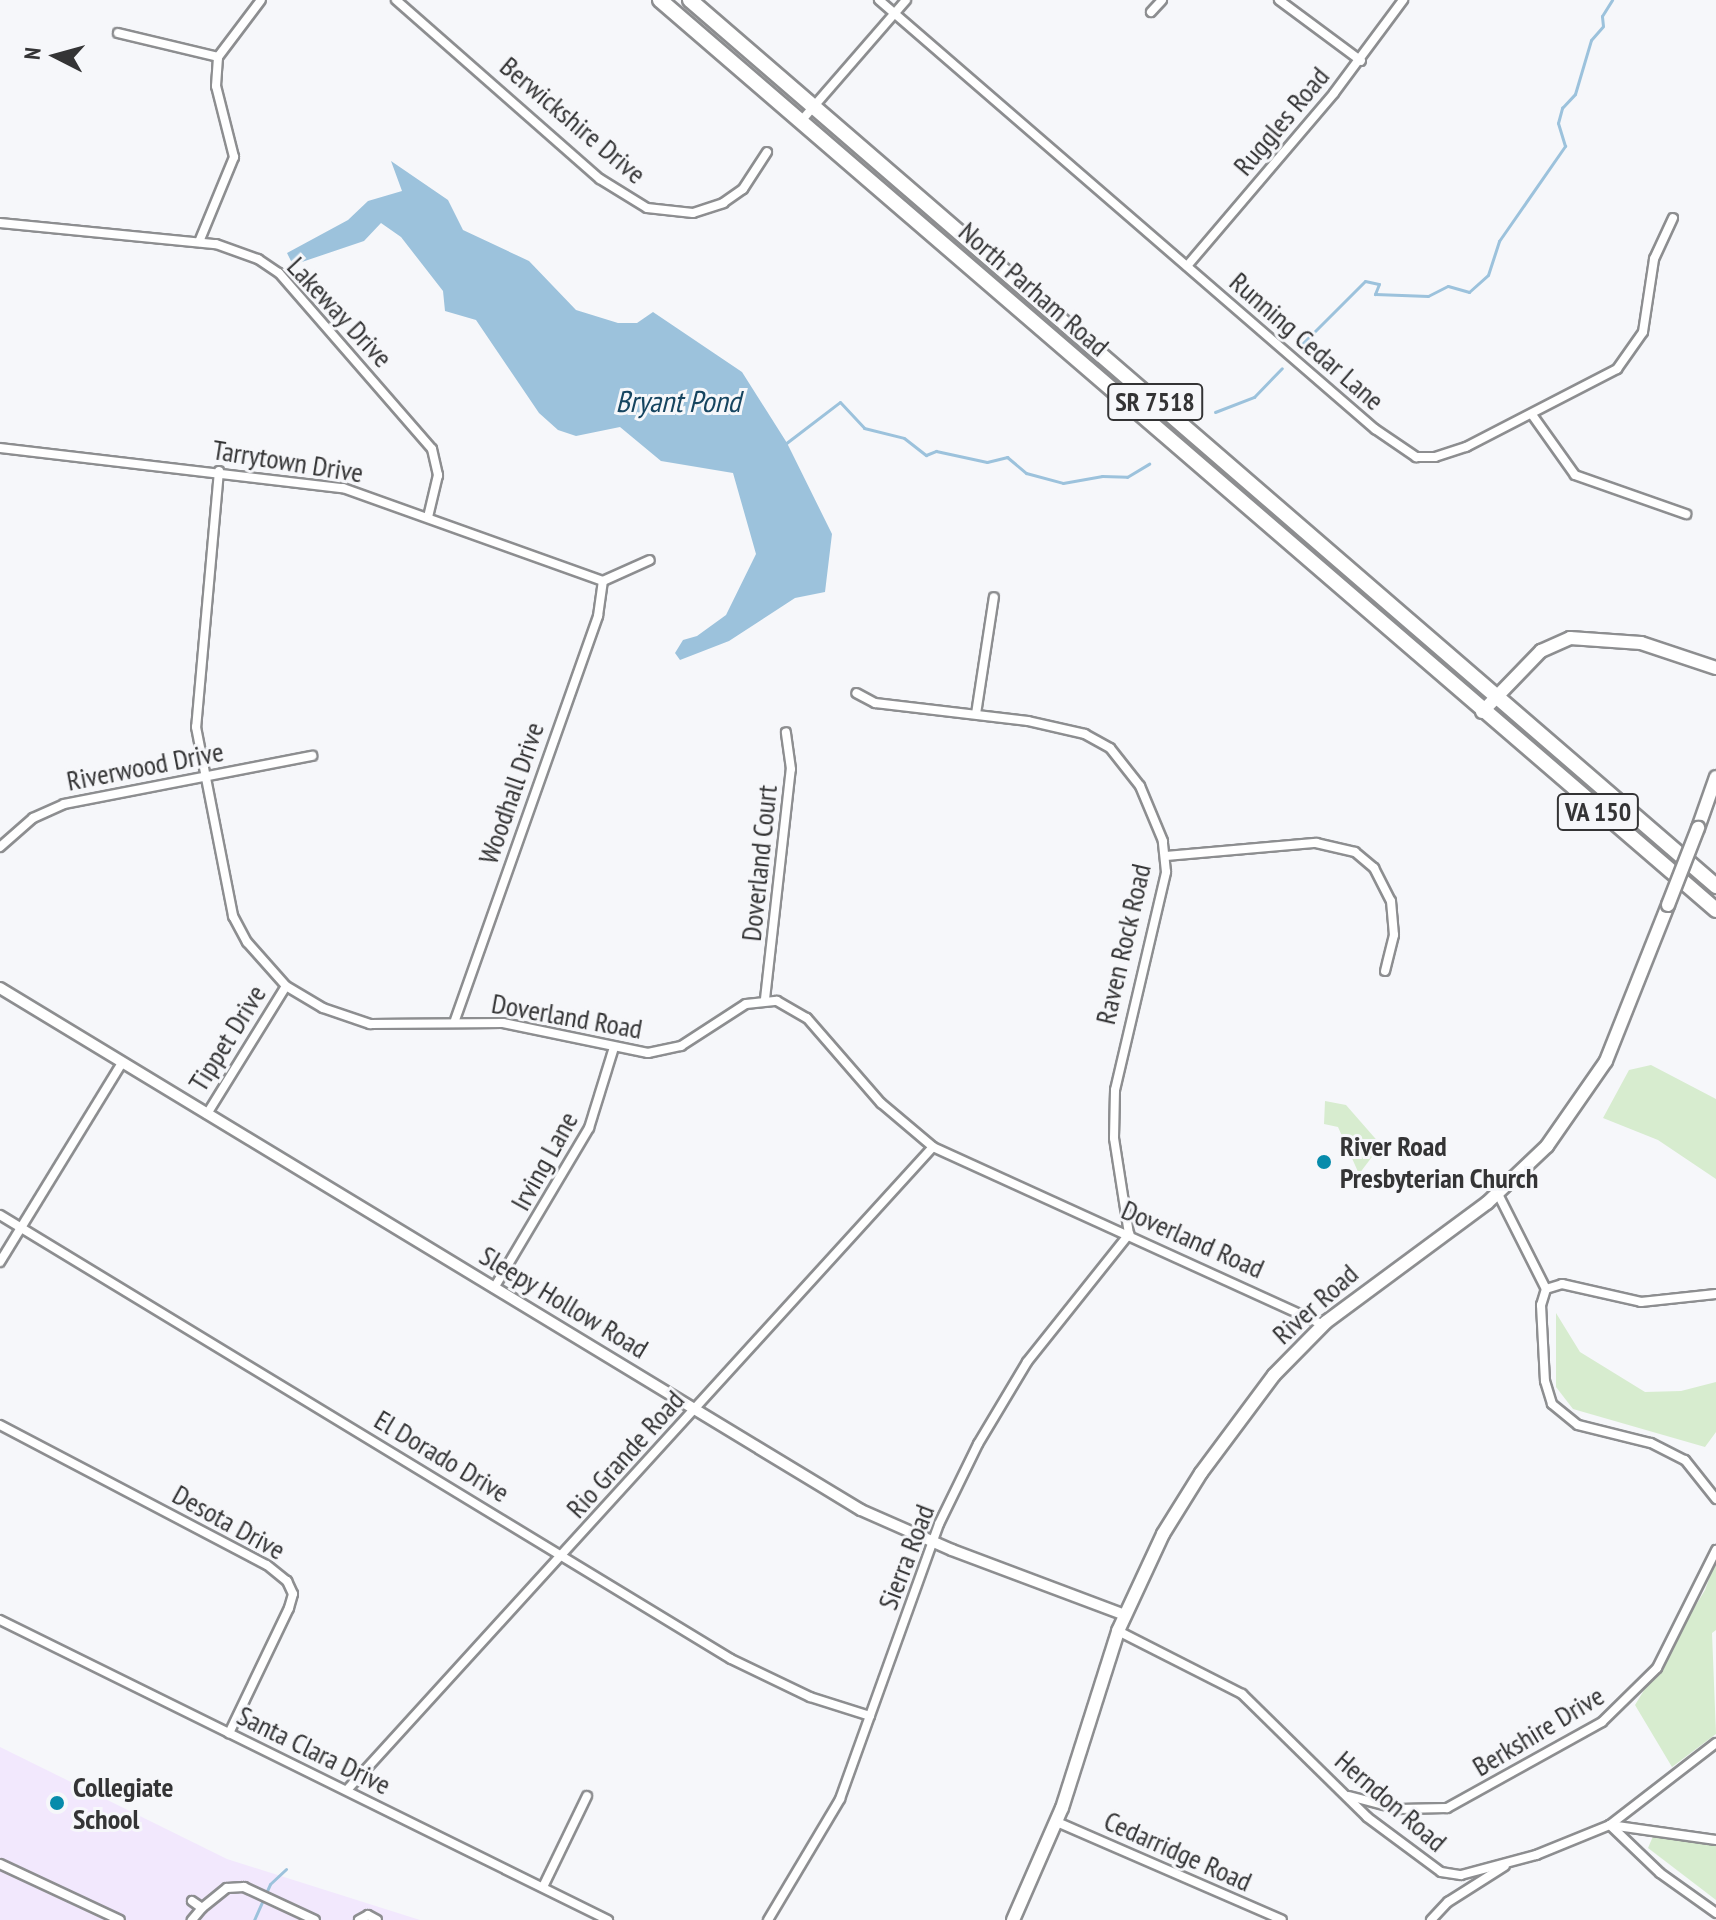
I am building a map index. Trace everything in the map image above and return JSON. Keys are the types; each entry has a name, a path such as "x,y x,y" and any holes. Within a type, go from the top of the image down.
{"highway":[{"name":"North Parham Road","path":"660,0 1482,712"},
{"name":"North Parham Road","path":"690,0 1496,697"},
{"name":"VA 150","path":"1496,697 1716,886"},
{"name":"VA 150","path":"1482,712 1716,910"}],"main road":[{"path":"1482,712 1541,651 1570,638 1641,643 1716,668"},
{"name":"River Road","path":"1013,1920 1057,1822 1118,1631 1163,1534 1223,1441 1274,1375 1324,1325 1498,1194 1547,1146 1590,1088 1623,1022 1716,777"}],"street":[{"path":"199,242 234,157 216,86 218,57 261,0"},
{"name":"Berwickshire Drive","path":"396,0 600,179 647,208 693,213 723,203 743,189 767,152"},
{"name":"Running Cedar Lane","path":"879,0 1404,451 1427,458 1445,455 1533,416 1600,381 1632,352 1647,319 1657,249 1673,218"},
{"path":"801,121 906,0"},
{"path":"1151,12 1162,0"},
{"path":"1279,0 1361,61"},
{"name":"Ruggles Road","path":"1187,266 1361,61 1403,0"},
{"path":"118,33 218,57"},
{"name":"Lakeway Drive","path":"0,223 199,242 242,252 279,273 423,437 438,475 428,517"},
{"path":"1533,416 1575,475 1686,514"},
{"name":"Tarrytown Drive","path":"0,448 219,471 343,488 603,581"},
{"name":"Doverland Road","path":"219,471 196,693 204,776 233,916 247,942 286,986 355,1021 402,1026 455,1020 503,1023 648,1053 672,1049 737,1008 765,999 790,1006 807,1018 881,1103 933,1147 1324,1325"},
{"path":"603,581 650,560"},
{"name":"Woodhall Drive","path":"455,1020 598,616 603,581"},
{"path":"976,714 994,597"},
{"name":"Raven Rock Road","path":"856,693 875,703 1068,728 1110,748 1140,786 1166,856 1163,895 1115,1090 1114,1138 1129,1234"},
{"name":"Doverland Court","path":"765,999 791,769 786,732"},
{"name":"Riverwood Drive","path":"0,847 54,808 312,756"},
{"path":"1166,856 1316,843 1363,857 1383,881 1393,912 1394,935 1385,971"},
{"name":"Tippet Drive","path":"207,1114 286,986"},
{"name":"Sleepy Hollow Road","path":"0,988 861,1510 932,1542 1125,1615"},
{"name":"Irving Lane","path":"494,1288 589,1128 614,1047"},
{"path":"0,1262 122,1063"},
{"name":"Rio Grande Road","path":"347,1790 933,1147"},
{"path":"1498,1194 1546,1289 1541,1305 1545,1381 1557,1411 1578,1425 1667,1449 1695,1468 1716,1499"},
{"name":"El Dorado Drive","path":"0,1215 762,1676 870,1716"},
{"name":"Sierra Road","path":"768,1920 840,1799 932,1542 1008,1389 1129,1234"},
{"path":"1546,1289 1562,1284 1641,1302 1716,1294"},
{"name":"Desota Drive","path":"0,1425 267,1565 287,1581 293,1594 289,1608 229,1733"},
{"name":"Berkshire Drive","path":"1345,1795 1399,1809 1447,1808 1602,1722 1657,1668 1716,1550"},
{"name":"Santa Clara Drive","path":"0,1620 608,1920"},
{"name":"Herndon Road","path":"1118,1631 1242,1694 1398,1843 1441,1872 1461,1875 1512,1861 1610,1825 1716,1840"},
{"path":"1716,1743 1610,1825 1660,1873 1716,1913"},
{"path":"543,1887 587,1796"},
{"name":"Cedarridge Road","path":"1057,1822 1282,1920"},
{"path":"1431,1920 1448,1902 1512,1861"},
{"path":"0,1864 120,1920"},
{"path":"192,1920 227,1888 259,1893 315,1920"},
{"path":"192,1901 202,1908"},
{"path":"359,1920 368,1915 377,1920"}],"shaded area":[{"name":"Collegiate School","path":"0,1747 227,1859 420,1920 0,1920"}],"green space":[{"path":"1651,1065 1716,1099 1716,1179 1658,1140 1603,1118 1629,1070"},
{"path":"1325,1101 1346,1105 1381,1145 1359,1174 1338,1127 1324,1124"},
{"path":"1556,1313 1580,1352 1645,1392 1681,1391 1716,1382 1716,1432 1705,1447 1573,1409 1556,1387"},
{"path":"1716,1560 1716,1630 1712,1633 1716,1734 1672,1767 1635,1705 1705,1590"},
{"path":"1654,1834 1716,1845 1716,1900 1648,1848"}],"water":[{"name":"Bryant Pond","path":"391,161 448,200 463,230 529,261 576,310 618,323 637,323 653,312 742,372 787,443 832,534 825,592 795,598 729,641 680,660 675,653 683,640 697,636 726,615 756,554 733,473 661,461 620,427 576,436 558,430 539,413 476,320 445,311 443,291 401,237 381,223 364,241 293,265 287,253 348,220 368,201 402,191"}],"waterway":[{"path":"1299,347 1365,281 1379,284 1375,294 1428,296 1448,286 1469,292 1488,275 1499,241 1565,146 1558,123 1562,108 1575,94 1591,40 1603,26 1602,16 1612,0"},
{"path":"1215,412 1254,397 1282,368"},
{"path":"785,444 840,402 864,428 904,438 926,455 936,451 987,462 1007,457 1026,473 1063,483 1102,476 1127,477 1149,464"},
{"path":"254,1920 270,1884 286,1869"}],"place":[{"name":"River Road Presbyterian Church","path":"1324,1162"},
{"name":"Collegiate School","path":"57,1803"}]}
